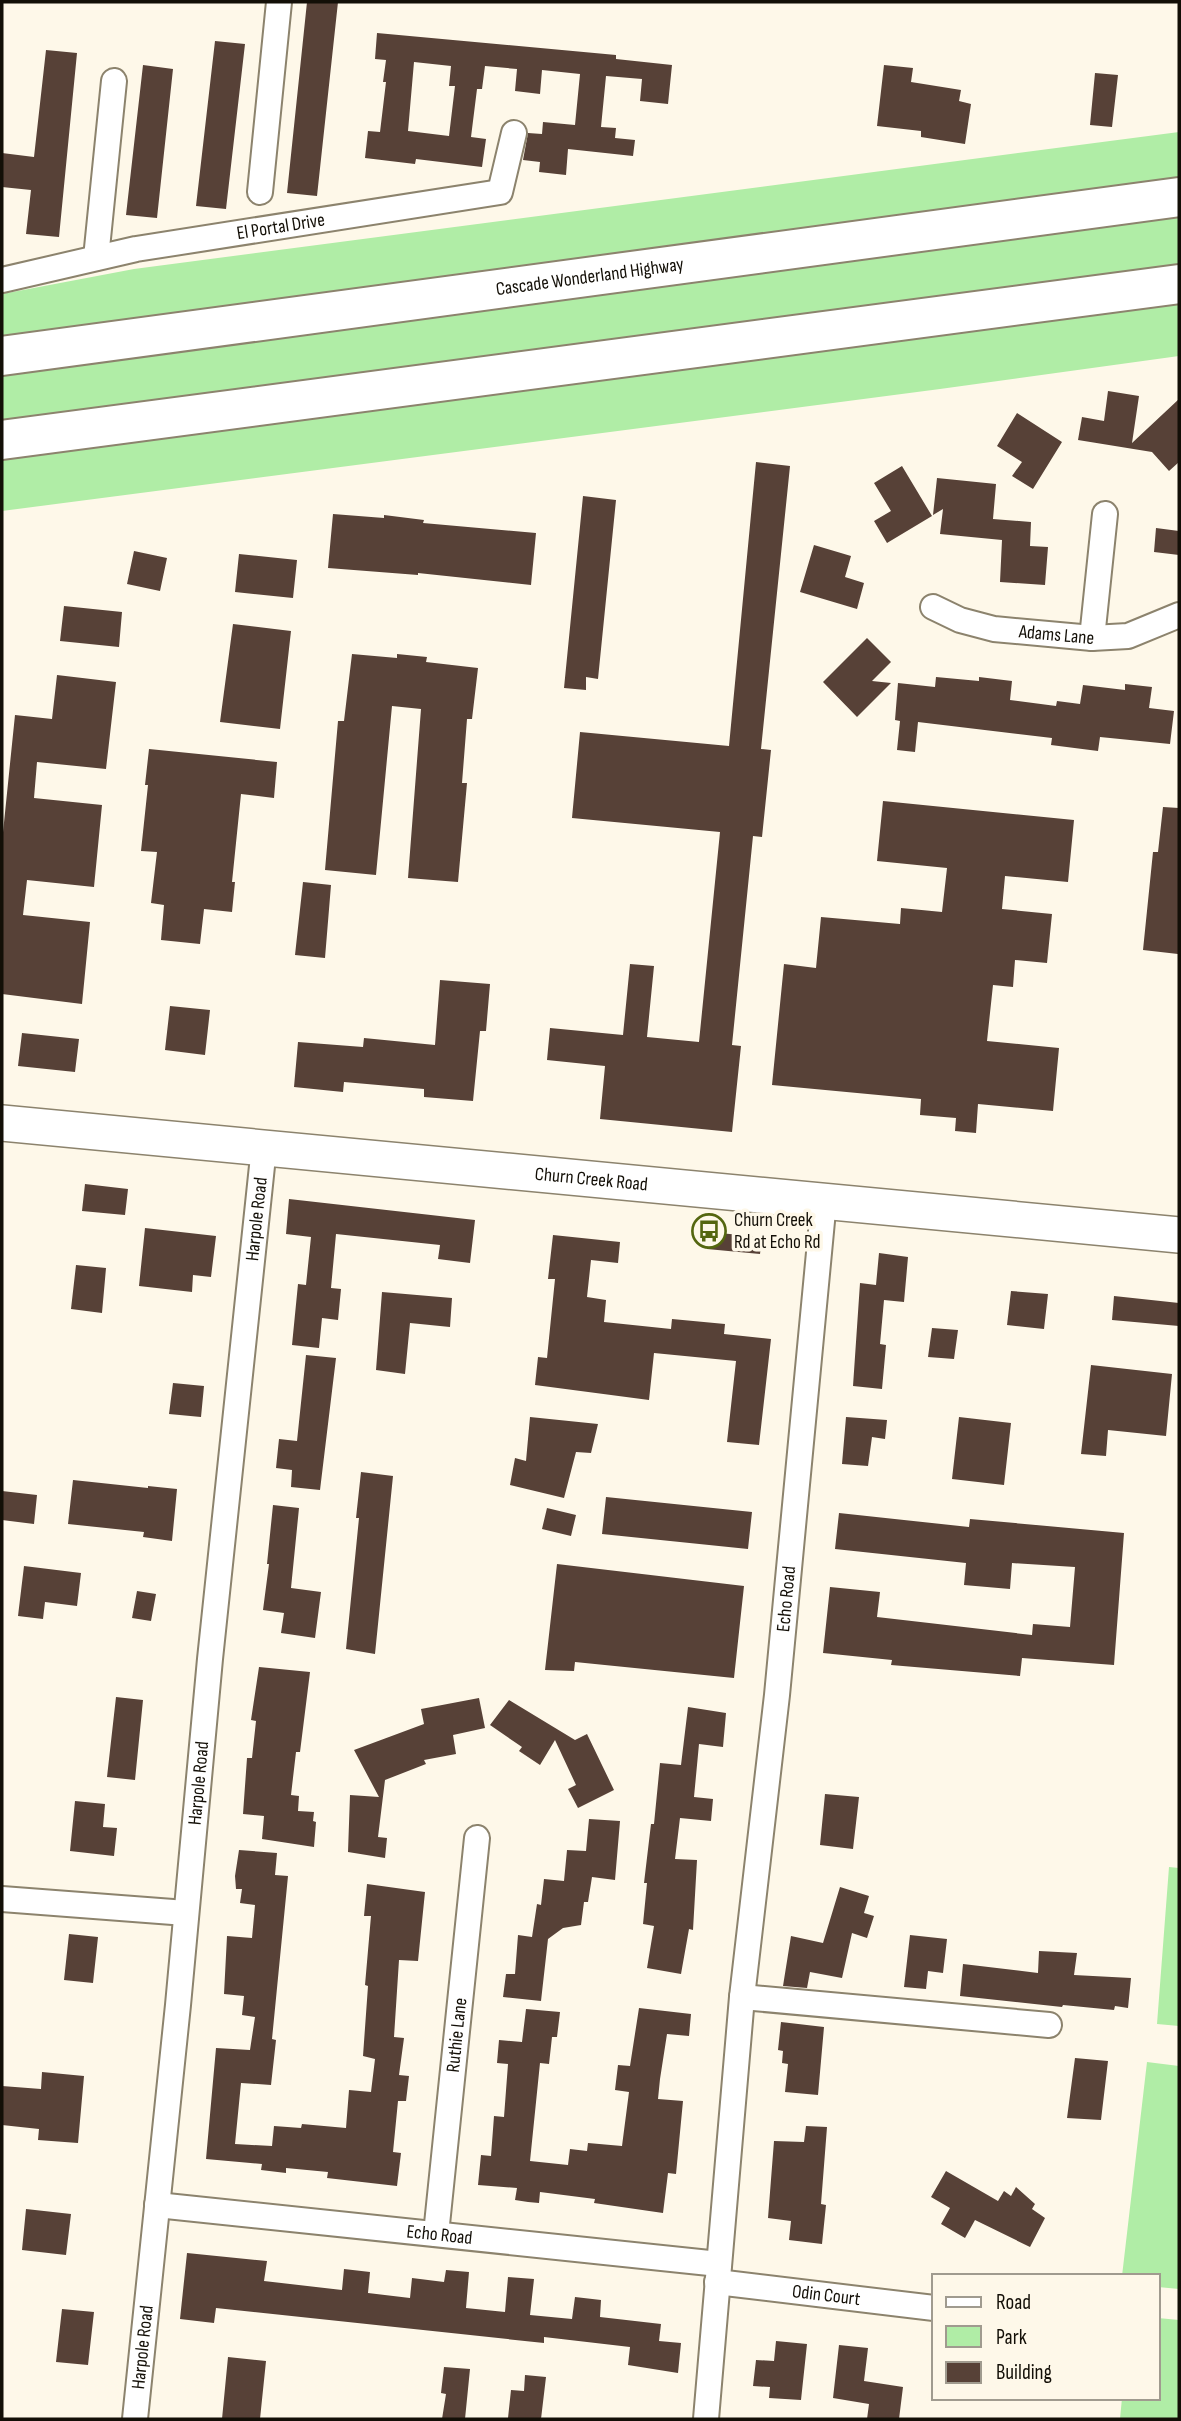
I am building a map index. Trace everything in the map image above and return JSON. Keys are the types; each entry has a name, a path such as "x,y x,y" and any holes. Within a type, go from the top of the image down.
{"highway":[{"name":"Cascade Wonderland Highway","path":"2,356 1179,197"},
{"path":"2,439 1179,284"}],"main road":[{"name":"Churn Creek Road","path":"2,1123 1179,1234"}],"street":[{"path":"261,192 279,2"},
{"path":"96,258 114,81"},
{"name":"El Portal Drive","path":"2,280 149,247 500,192 514,133"},
{"path":"1092,638 1105,514"},
{"name":"Adams Lane","path":"933,607 960,620 994,629 1092,638 1128,636 1179,615"},
{"name":"Harpole Road","path":"135,2419 264,1147"},
{"name":"Echo Road","path":"707,2413 742,1997 777,1695 824,1200"},
{"name":"Ruthie Lane","path":"436,2234 477,1838"},
{"path":"2,1899 186,1913"},
{"path":"742,1997 1049,2025"},
{"name":"Echo Road","path":"157,2206 436,2234 718,2273"},
{"name":"Odin Court","path":"718,2273 932,2308"}],"green space":[{"path":"1179,132 1179,356 2,511 2,294 134,269"},
{"path":"1169,1867 1179,1868 1179,2026 1157,2024"},
{"path":"1147,2062 1179,2066 1179,2289 1160,2287 1160,2274 1122,2274"},
{"path":"1160,2318 1179,2320 1179,2419 1120,2419 1122,2400 1160,2400"}],"building":[{"path":"307,2 338,2 317,196 287,193"},
{"path":"377,33 616,55 616,59 672,65 668,104 640,101 642,79 606,76 601,127 616,128 615,138 635,140 633,156 568,149 566,175 539,172 540,162 523,160 528,133 542,134 543,122 575,125 580,74 542,70 540,94 515,91 517,69 485,66 482,89 477,89 471,137 486,139 482,167 416,159 415,164 365,158 368,131 380,132 386,82 383,82 386,60 375,59","holes":["414,62 451,66 449,86 455,86 449,136 408,131"]},
{"path":"215,41 245,44 226,209 196,206"},
{"path":"46,50 77,53 59,237 26,234 31,190 2,187 2,153 34,157"},
{"path":"143,65 173,69 157,218 126,215"},
{"path":"884,65 913,68 911,82 961,90 959,101 971,104 965,144 921,137 921,131 877,126"},
{"path":"1095,73 1118,75 1112,127 1090,125"},
{"path":"1108,391 1139,396 1132,443 1179,399 1179,462 1169,471 1152,452 1078,440 1082,417 1104,421"},
{"path":"1017,413 1062,442 1033,489 1012,476 1022,462 997,446"},
{"path":"756,462 790,466 761,749 771,750 762,837 753,836 732,1045 741,1046 732,1132 600,1119 605,1066 547,1060 550,1028 623,1035 630,964 654,966 647,1037 699,1042 720,832 572,818 580,732 729,746"},
{"path":"902,466 932,516 887,543 874,521 891,511 874,483"},
{"path":"937,478 996,484 993,519 1031,522 1030,546 1048,547 1045,585 1000,582 1002,540 940,534 943,509 933,515"},
{"path":"583,496 616,500 598,679 586,677 586,690 564,688"},
{"path":"333,514 384,518 384,515 424,520 423,523 536,533 531,585 418,573 328,568"},
{"path":"1156,528 1179,531 1179,555 1154,552"},
{"path":"814,545 851,556 845,577 864,583 857,609 800,592"},
{"path":"134,551 167,558 160,591 127,584"},
{"path":"239,554 297,560 293,598 235,592"},
{"path":"64,606 122,612 119,647 60,641"},
{"path":"233,624 291,631 280,729 220,722"},
{"path":"867,638 891,662 872,681 891,683 857,717 823,682"},
{"path":"352,654 397,658 397,654 427,657 426,662 478,668 472,719 467,719 462,783 467,783 458,882 408,878 421,709 392,706 376,875 325,870 338,721 344,721"},
{"path":"57,675 116,682 106,769 37,762 34,798 102,805 94,887 27,880 23,915 90,922 82,1004 2,994 2,842 15,715 52,719"},
{"path":"936,677 979,681 979,677 1012,681 1010,700 1056,706 1057,701 1080,704 1083,685 1125,690 1125,684 1152,687 1149,708 1174,711 1170,744 1100,737 1098,751 1051,745 1052,738 918,722 915,752 897,750 900,721 895,720 898,683 935,687"},
{"path":"149,749 277,762 274,798 241,794 232,882 235,882 232,912 204,909 200,944 161,940 164,905 151,903 157,852 141,851"},
{"path":"883,801 1074,820 1068,882 1005,876 1002,909 1052,914 1047,963 1015,960 1013,987 993,985 987,1041 1059,1048 1053,1111 978,1104 976,1133 955,1131 956,1118 920,1115 921,1099 772,1085 784,964 816,968 821,917 900,924 901,908 942,912 947,868 877,861"},
{"path":"1163,807 1179,808 1178,954 1143,950 1153,852 1158,852"},
{"path":"303,882 331,885 325,958 295,955"},
{"path":"440,980 490,984 486,1031 480,1031 473,1101 424,1097 424,1089 344,1082 343,1092 294,1087 298,1042 363,1047 364,1038 435,1045"},
{"path":"170,1006 210,1010 205,1055 165,1050"},
{"path":"22,1033 79,1039 75,1072 18,1066"},
{"path":"85,1184 128,1189 125,1215 82,1211"},
{"path":"289,1199 475,1220 470,1263 438,1259 440,1245 336,1234 331,1288 341,1289 338,1320 322,1318 319,1348 292,1345 298,1284 306,1285 311,1237 286,1234"},
{"path":"145,1228 216,1236 211,1277 193,1275 192,1292 139,1286"},
{"path":"708,1232 762,1237 760,1254 707,1249"},
{"path":"553,1235 620,1242 618,1263 591,1260 587,1297 606,1300 604,1322 671,1329 672,1319 725,1324 724,1334 771,1339 759,1445 727,1442 736,1361 654,1353 649,1400 535,1385 538,1357 547,1358 555,1279 548,1279"},
{"path":"879,1253 908,1257 904,1302 884,1300 880,1344 886,1345 882,1389 853,1386 860,1283 876,1285"},
{"path":"76,1265 106,1268 102,1313 71,1309"},
{"path":"1011,1291 1048,1294 1044,1329 1007,1325"},
{"path":"382,1292 452,1298 450,1327 410,1323 405,1374 376,1370"},
{"path":"1114,1296 1179,1303 1179,1326 1112,1320"},
{"path":"932,1328 958,1330 954,1359 928,1357"},
{"path":"306,1355 336,1358 320,1490 291,1487 292,1470 276,1468 279,1439 297,1441"},
{"path":"1091,1365 1172,1374 1166,1436 1108,1430 1106,1456 1081,1454"},
{"path":"173,1383 204,1386 201,1417 169,1414"},
{"path":"530,1417 598,1424 591,1453 576,1452 564,1498 510,1485 515,1458 526,1461"},
{"path":"846,1417 887,1420 885,1439 872,1437 868,1466 842,1464"},
{"path":"959,1417 1011,1423 1004,1485 952,1479"},
{"path":"361,1472 393,1476 375,1654 346,1649"},
{"path":"73,1480 177,1489 172,1541 143,1537 144,1532 68,1524"},
{"path":"2,1491 37,1495 34,1524 2,1520"},
{"path":"606,1497 752,1512 748,1549 602,1534"},
{"path":"273,1505 299,1508 291,1588 321,1592 315,1638 281,1633 284,1613 263,1610"},
{"path":"547,1508 576,1515 571,1536 542,1529"},
{"path":"839,1513 969,1527 970,1519 1124,1533 1114,1665 1022,1658 1020,1676 891,1665 892,1660 823,1653 830,1587 880,1592 877,1617 1032,1635 1033,1624 1070,1627 1075,1567 1012,1563 1010,1589 964,1585 966,1563 835,1549"},
{"path":"557,1564 744,1586 734,1678 575,1662 574,1671 545,1670"},
{"path":"24,1566 81,1573 77,1606 45,1602 43,1619 18,1616"},
{"path":"137,1591 156,1594 151,1621 132,1618"},
{"path":"259,1667 310,1672 300,1752 296,1752 291,1795 299,1796 298,1811 314,1812 314,1847 262,1839 264,1816 243,1814 247,1758 252,1758 256,1721 251,1720"},
{"path":"116,1697 143,1700 135,1780 107,1777"},
{"path":"479,1698 485,1728 453,1735 456,1754 424,1760 426,1764 385,1780 378,1837 387,1838 385,1858 348,1852 350,1795 379,1797 354,1750 424,1724 421,1709"},
{"path":"509,1700 575,1740 587,1734 614,1790 578,1808 568,1789 576,1785 555,1740 540,1765 519,1751 522,1747 490,1725"},
{"path":"688,1707 726,1713 723,1747 699,1744 694,1797 713,1799 711,1821 680,1818 675,1859 697,1860 693,1930 689,1929 681,1974 647,1968 654,1926 643,1924 647,1883 644,1883 651,1824 654,1824 660,1763 681,1765"},
{"path":"825,1794 859,1797 853,1849 820,1845"},
{"path":"75,1801 105,1804 103,1827 117,1828 114,1856 70,1851"},
{"path":"589,1819 620,1821 615,1880 592,1877 588,1902 584,1902 581,1925 563,1928 548,1939 541,2001 503,1997 506,1974 515,1974 518,1935 532,1937 537,1904 541,1905 544,1879 564,1881 567,1850 586,1851"},
{"path":"239,1850 277,1853 275,1875 288,1876 272,2039 276,2040 271,2085 241,2083 235,2144 272,2146 274,2126 301,2128 302,2124 346,2128 349,2090 371,2092 375,2059 363,2056 371,1916 364,1916 367,1884 425,1892 418,1961 399,1960 394,2037 404,2038 399,2075 409,2076 406,2101 398,2101 393,2152 401,2153 397,2186 327,2178 328,2172 286,2168 286,2173 261,2170 262,2164 206,2159 216,2048 250,2050 255,2017 242,2015 244,1996 224,1994 227,1936 252,1938 255,1905 240,1903 242,1889 236,1889"},
{"path":"840,1887 869,1896 864,1913 874,1916 867,1938 852,1933 842,1978 810,1972 807,1988 783,1986 791,1936 823,1943"},
{"path":"69,1934 98,1937 93,1983 64,1980"},
{"path":"910,1935 947,1939 943,1973 928,1971 926,1989 904,1987"},
{"path":"1039,1951 1077,1953 1074,1975 1131,1978 1128,2008 1115,2006 1114,2010 1062,2007 960,1996 963,1964 1038,1973"},
{"path":"639,2008 691,2014 689,2036 667,2034 660,2079 658,2099 683,2101 676,2174 668,2173 663,2213 594,2203 595,2199 540,2192 539,2203 528,2202 515,2200 517,2188 478,2185 481,2155 491,2156 494,2116 504,2117 508,2064 497,2063 499,2040 522,2042 526,2009 560,2012 557,2037 552,2037 549,2064 540,2063 530,2161 568,2165 570,2149 587,2151 588,2143 622,2146 629,2092 615,2090 618,2065 630,2066"},
{"path":"781,2022 824,2027 818,2095 785,2092 788,2064 782,2063 783,2051 778,2050"},
{"path":"1075,2058 1108,2061 1101,2120 1067,2118"},
{"path":"42,2072 84,2076 78,2143 38,2140 39,2129 2,2125 2,2086 41,2089"},
{"path":"806,2126 827,2127 821,2204 826,2205 822,2244 789,2240 791,2221 768,2218 774,2141 804,2142"},
{"path":"946,2171 998,2201 1004,2191 1011,2196 1016,2187 1035,2204 1032,2209 1045,2218 1030,2247 975,2220 965,2238 941,2224 950,2208 931,2197"},
{"path":"26,2209 71,2214 66,2255 22,2250"},
{"path":"187,2253 267,2261 264,2281 342,2290 344,2269 370,2272 368,2293 410,2298 412,2278 444,2282 446,2270 469,2272 466,2308 505,2312 508,2277 534,2279 530,2315 572,2319 575,2297 601,2300 600,2317 661,2324 659,2341 681,2343 678,2373 628,2365 630,2347 544,2337 544,2343 216,2308 214,2323 180,2319"},
{"path":"62,2309 94,2312 88,2365 56,2362"},
{"path":"776,2341 807,2344 801,2400 769,2398 770,2387 753,2386 756,2360 774,2361"},
{"path":"839,2345 868,2348 864,2381 903,2387 899,2419 867,2419 869,2404 833,2398"},
{"path":"228,2357 266,2361 260,2419 222,2419"},
{"path":"444,2367 470,2369 465,2419 442,2419 446,2394 441,2393"},
{"path":"525,2375 546,2377 541,2419 508,2418 511,2390 524,2391"}],"place":[{"name":"Churn Creek Rd at Echo Rd","path":"709,1231"}]}
